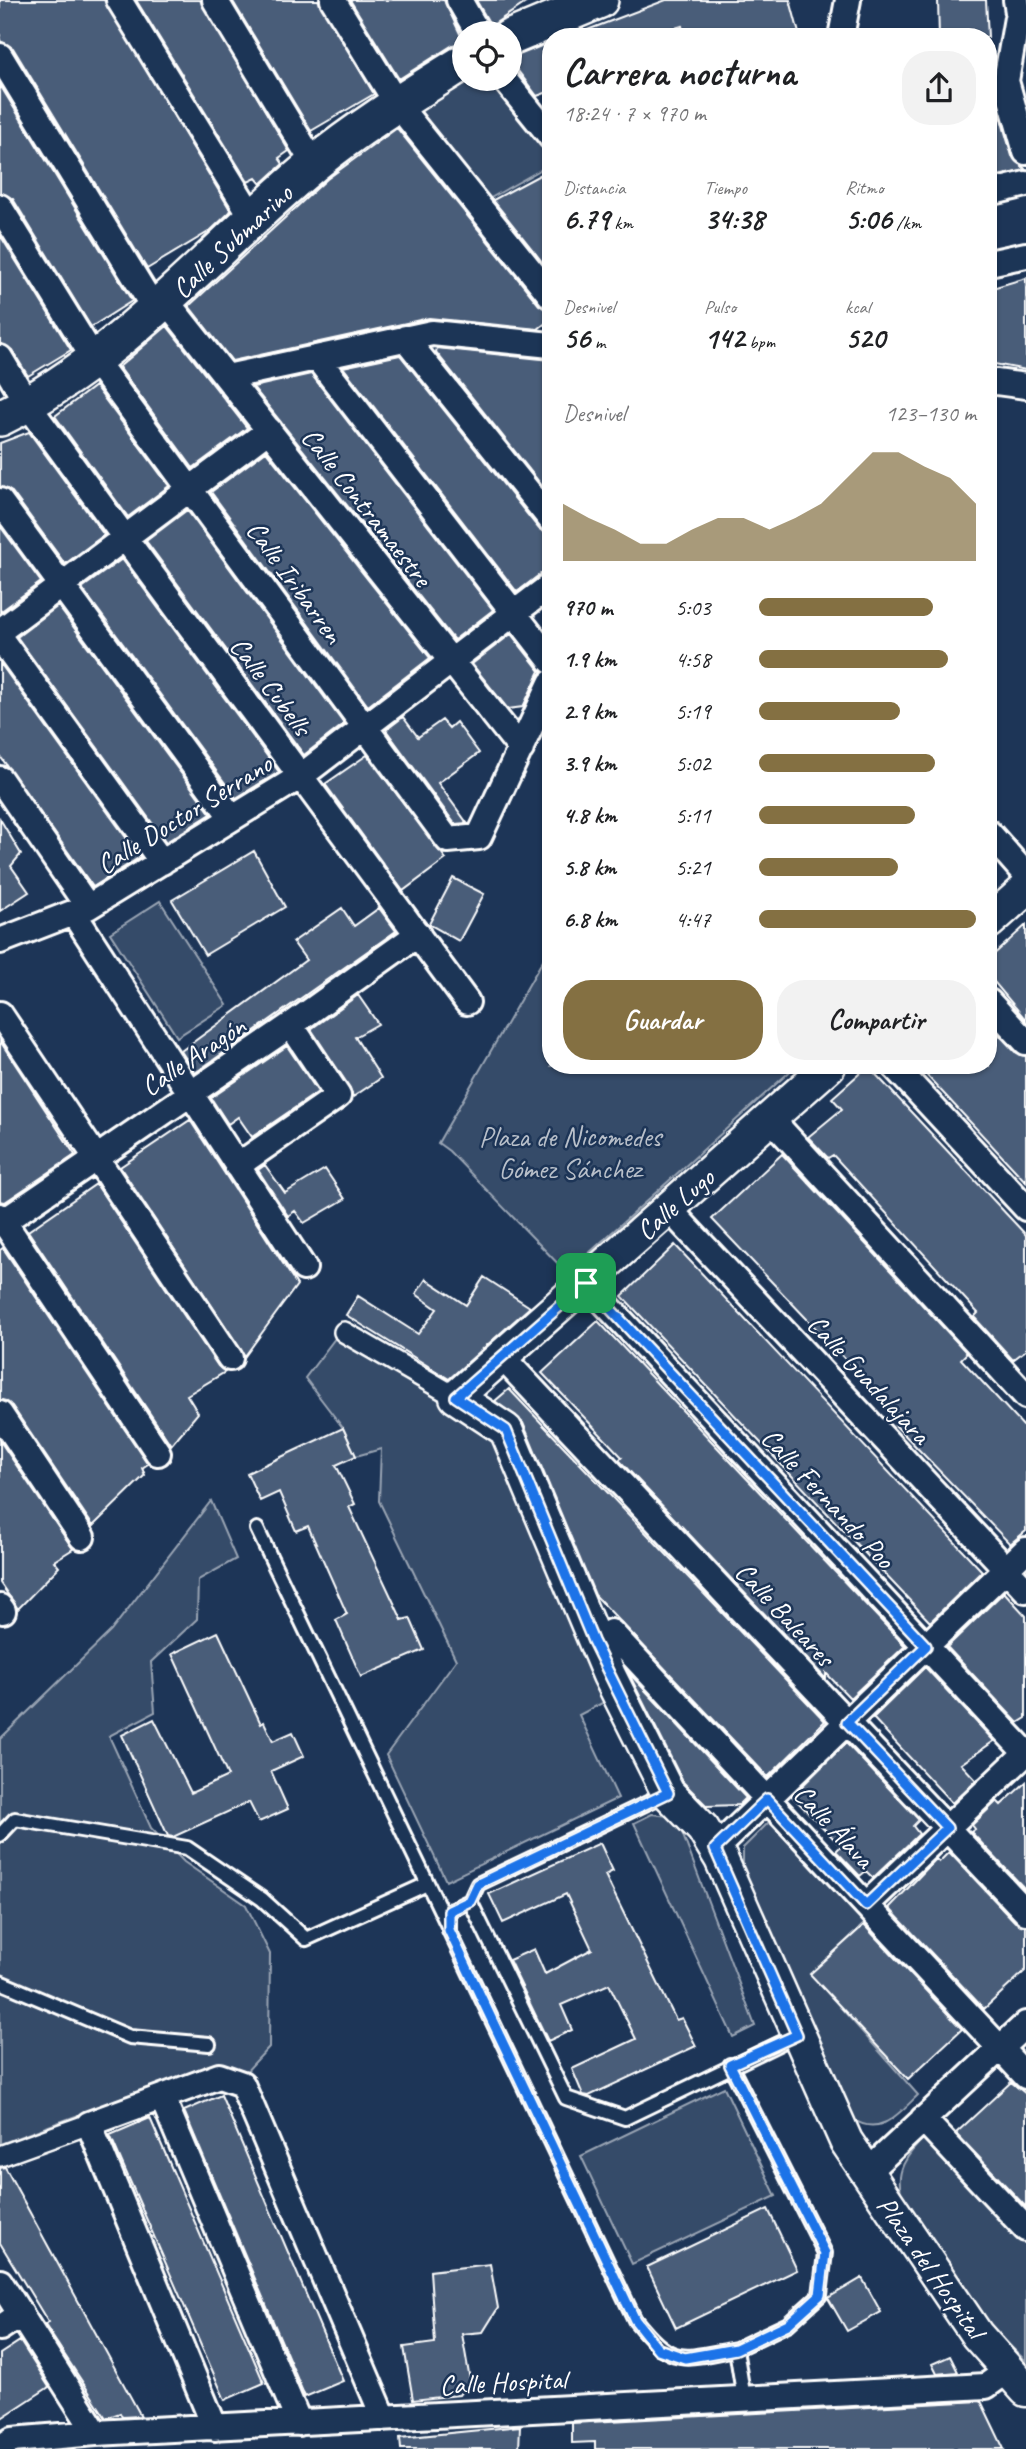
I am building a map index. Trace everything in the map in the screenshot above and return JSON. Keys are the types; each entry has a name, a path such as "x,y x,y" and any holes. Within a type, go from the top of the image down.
{"main road":[{"path":"522,29 553,8 600,0"},
{"name":"Calle Submarino","path":"14,412 94,359 161,306 314,164 397,104 452,70"}],"street":[{"path":"119,0 254,220"},
{"path":"215,0 314,164"},
{"path":"333,0 397,104 542,285"},
{"path":"459,0 471,21"},
{"path":"843,28 848,0"},
{"path":"1016,0 1018,12 999,61 1026,152"},
{"name":"Calle Contramaestre","path":"0,56 161,306 227,377 521,749"},
{"path":"513,91 542,126"},
{"path":"997,191 1026,184"},
{"name":"Calle Iribarren","path":"0,207 94,359 447,840 479,837 521,749"},
{"path":"997,261 1026,255"},
{"path":"227,377 432,333 542,344"},
{"path":"405,338 542,509"},
{"name":"Calle Cubells","path":"0,358 14,412 125,538 467,1002"},
{"path":"317,358 542,649"},
{"path":"997,382 1026,386"},
{"path":"0,631 269,430"},
{"path":"0,501 232,818"},
{"name":"Calle Doctor Serrano","path":"0,941 81,911 301,776 452,663 542,591"},
{"path":"0,638 162,862"},
{"path":"521,749 542,703"},
{"path":"0,779 190,1094 303,1268"},
{"path":"997,842 1026,874"},
{"path":"997,915 1026,889"},
{"name":"Calle Aragón","path":"1,1220 291,1026 418,934"},
{"path":"997,1011 1026,1042"},
{"path":"0,1014 230,1358"},
{"path":"237,1166 338,1096 291,1026"},
{"name":"Calle Lugo","path":"456,1397 820,1074"},
{"path":"901,1074 1026,1208"},
{"path":"771,1119 1026,1396"},
{"name":"Calle Guadalajara","path":"669,1209 1026,1590"},
{"path":"1,1220 158,1453"},
{"name":"Calle Fernando Poo","path":"586,1283 1026,1753"},
{"path":"344,1332 456,1397"},
{"name":"Calle Baleares","path":"501,1356 1026,1912"},
{"name":"Plaza del Hospital","path":"456,1397 506,1430 593,1641 668,1793 703,1829 715,1849 833,2118 866,2173 977,2335 1016,2380"},
{"path":"0,1414 82,1536"},
{"path":"715,1849 1026,1550"},
{"name":"Calle Álava","path":"593,1641 611,1632 1026,2076"},
{"path":"866,1905 1026,1753"},
{"path":"866,2173 1026,2024"},
{"path":"0,2156 219,2076 242,2084 384,2418"},
{"path":"162,2097 299,2423"},
{"path":"923,2119 1026,2229"},
{"path":"89,2123 215,2428"},
{"path":"0,2282 96,2432"},
{"path":"0,2328 21,2314"},
{"name":"Calle Hospital","path":"0,2448 12,2440 96,2432 215,2428 986,2386 1016,2380"}],"lane":[{"path":"257,1529 635,2320 658,2349 685,2358 736,2349 788,2324 820,2295 825,2253 730,2065"},
{"path":"449,1930 449,1911 470,1901 478,1884 668,1793"},
{"path":"0,1835 15,1819 187,1849 262,1899 306,1939 427,1884"},
{"path":"470,1901 566,2098 625,2118 797,2035"},
{"path":"0,1982 130,2037 209,2044"},
{"path":"736,2349 744,2399"}],"green space":[{"path":"452,89 498,91 542,144 542,169 487,200 416,111"},
{"path":"160,901 227,1005 177,1037 110,933"},
{"name":"Plaza de Nicomedes Gómez Sánchez","path":"542,962 542,1074 787,1074 567,1273 449,1151 438,1143"},
{"path":"339,1333 495,1434 612,1698 579,1715 618,1798 446,1881 386,1755 456,1660 379,1501 381,1449 356,1456 343,1428 305,1378"},
{"path":"211,1501 236,1559 198,1580 197,1619 151,1662 155,1712 109,1736 151,1828 184,1862 246,1905 270,1954 269,2047 244,2074 214,2065 0,2144 0,1739 111,1631"},
{"path":"652,1814 668,1816 681,1830 755,2026 733,2037 634,1823"},
{"path":"769,1822 865,1923 811,1974 918,2095 897,2115 881,2124 872,2126 853,2119 743,1872 743,1848"},
{"path":"724,2087 776,2196 632,2264 581,2156"},
{"path":"926,2136 1026,2242 1026,2361 988,2325 903,2199 900,2189 901,2172 908,2157"}],"building":[{"path":"0,0 104,0 231,211 210,231 147,269 13,48 0,41"},
{"path":"136,0 200,0 289,151 279,158 283,164 261,184 256,178 248,182"},
{"path":"232,0 318,0 374,94 311,131"},
{"path":"350,0 444,0 454,21 452,46 399,79"},
{"path":"476,0 530,0 498,21 488,21"},
{"path":"666,0 790,0 798,28 682,26 593,28"},
{"path":"938,0 986,0 988,28 939,28"},
{"path":"542,46 542,94 537,96 522,76 522,54"},
{"path":"0,85 132,301 91,327 13,199 0,192"},
{"path":"997,105 1012,156 1026,170 997,176"},
{"path":"397,128 542,306 542,326 538,329 429,318 232,361 189,306 327,179"},
{"path":"542,174 542,262 493,200"},
{"path":"0,235 71,350 28,376 12,350 0,343"},
{"path":"1026,278 1026,370 997,365 997,287"},
{"path":"167,326 247,428 193,468 119,367"},
{"path":"437,348 542,359 542,486 436,352"},
{"path":"400,355 542,530 542,573 517,592 343,367"},
{"path":"311,374 493,610 454,640 253,387"},
{"path":"95,386 169,486 128,517 55,416"},
{"path":"29,432 104,535 65,564 12,492 0,486 0,443"},
{"path":"266,451 430,658 368,706 211,492"},
{"path":"187,510 344,724 304,755 146,541"},
{"path":"0,526 41,582 0,612"},
{"path":"122,559 279,772 236,798 82,588"},
{"path":"58,606 211,814 166,842 17,637"},
{"path":"511,634 540,671 523,707 508,709 472,664"},
{"path":"0,663 140,857 93,887 0,756"},
{"path":"403,717 418,737 442,720 449,728 456,722 479,753 438,783 467,823 455,824 386,730"},
{"path":"367,755 446,859 403,891 325,784"},
{"path":"0,819 21,854 11,866 29,892 0,911"},
{"path":"254,851 285,907 205,955 172,900"},
{"path":"453,878 484,894 459,941 429,924"},
{"path":"342,908 354,926 379,908 396,931 195,1073 181,1051 306,960 293,942"},
{"path":"1026,925 1026,1020 997,986 997,952"},
{"path":"358,995 378,1024 355,1037 381,1078 353,1097 350,1088 311,1029"},
{"path":"997,1033 1015,1052 1026,1056 1026,1182 925,1074 997,1074"},
{"path":"0,1041 75,1155 5,1202 0,1201"},
{"path":"287,1046 318,1092 252,1137 238,1117 228,1124 211,1098"},
{"path":"859,1074 875,1074 1026,1235 1026,1350 1013,1360 974,1317 978,1313 833,1155 828,1158 808,1137 842,1109 832,1098"},
{"path":"190,1120 297,1285 245,1356 120,1167"},
{"path":"782,1154 967,1353 961,1359 1026,1429 1026,1531 1010,1544 895,1425 902,1419 712,1219"},
{"path":"265,1165 285,1193 325,1169 345,1199 304,1223 295,1211 288,1216 258,1170"},
{"path":"96,1184 218,1366 225,1372 187,1395 198,1413 171,1445 28,1231"},
{"path":"675,1245 982,1571 930,1622 622,1296"},
{"path":"3,1248 148,1464 142,1468 145,1475 93,1526 12,1406 0,1399 0,1250"},
{"path":"484,1277 530,1307 449,1379 346,1315 358,1296 418,1334 437,1309 416,1294 426,1279 466,1305"},
{"path":"598,1321 905,1646 850,1698 826,1673 826,1679 619,1460 622,1457 542,1373"},
{"path":"509,1389 825,1721 768,1777 595,1595 523,1423 495,1401"},
{"path":"343,1428 356,1456 336,1465 355,1504 349,1507 402,1620 410,1618 424,1650 361,1677 336,1620 347,1614 308,1526 296,1531 279,1492 260,1501 247,1473"},
{"path":"0,1441 73,1549 54,1561 59,1567 18,1609 0,1583"},
{"path":"1004,1592 1026,1616 1026,1718 1018,1723 947,1647"},
{"path":"218,1632 261,1724 264,1722 273,1741 293,1732 304,1756 271,1771 288,1809 259,1822 249,1802 173,1837 168,1836 122,1735 154,1719 191,1793 228,1776 172,1654"},
{"path":"925,1667 994,1741 961,1764 976,1780 952,1803 873,1718"},
{"path":"628,1672 746,1798 739,1805 707,1806 683,1782"},
{"path":"846,1743 919,1820 913,1826 919,1834 873,1878 866,1871 860,1876 836,1851 841,1846 792,1796"},
{"path":"1026,1782 1026,1890 971,1832 975,1829 972,1825 997,1801 1001,1805"},
{"path":"600,1843 613,1871 605,1875 676,2020 682,2018 696,2046 589,2096 583,2095 572,2069 636,2039 609,1984 561,2005 572,2030 548,2041 509,1960 534,1949 545,1974 592,1949 566,1894 503,1923 489,1894"},
{"path":"949,1852 1015,1922 1026,1926 1026,1970 984,2009 889,1908 936,1859 939,1862"},
{"path":"864,1925 962,2029 908,2079 810,1974"},
{"path":"1011,2082 1026,2094 1026,2207 956,2133"},
{"path":"221,2095 343,2381 305,2397 184,2111"},
{"path":"150,2118 264,2383 225,2400 110,2135"},
{"path":"5,2167 141,2416 122,2417 120,2413 106,2418 45,2325 48,2322 0,2243 0,2168"},
{"path":"768,2209 797,2270 676,2328 647,2267"},
{"path":"490,2264 498,2308 483,2332 462,2334 470,2380 459,2395 413,2400 404,2347 435,2343 430,2271"},
{"path":"862,2278 881,2312 847,2331 828,2298"},
{"path":"20,2341 49,2387 0,2419 0,2354"},
{"path":"950,2356 958,2372 937,2374 932,2364"},
{"path":"981,2401 1004,2449 595,2449 595,2442 572,2443 572,2423"},
{"path":"520,2426 519,2449 401,2449 400,2438"}],"route":[{"path":"586,1283 926,1646 847,1722 947,1828 866,1905 767,1799 715,1849 797,2035 730,2065 825,2253 820,2295 788,2324 736,2349 685,2358 658,2349 635,2320 449,1930 449,1911 470,1901 478,1884 668,1793 593,1641 506,1430 456,1397 586,1283"}]}
